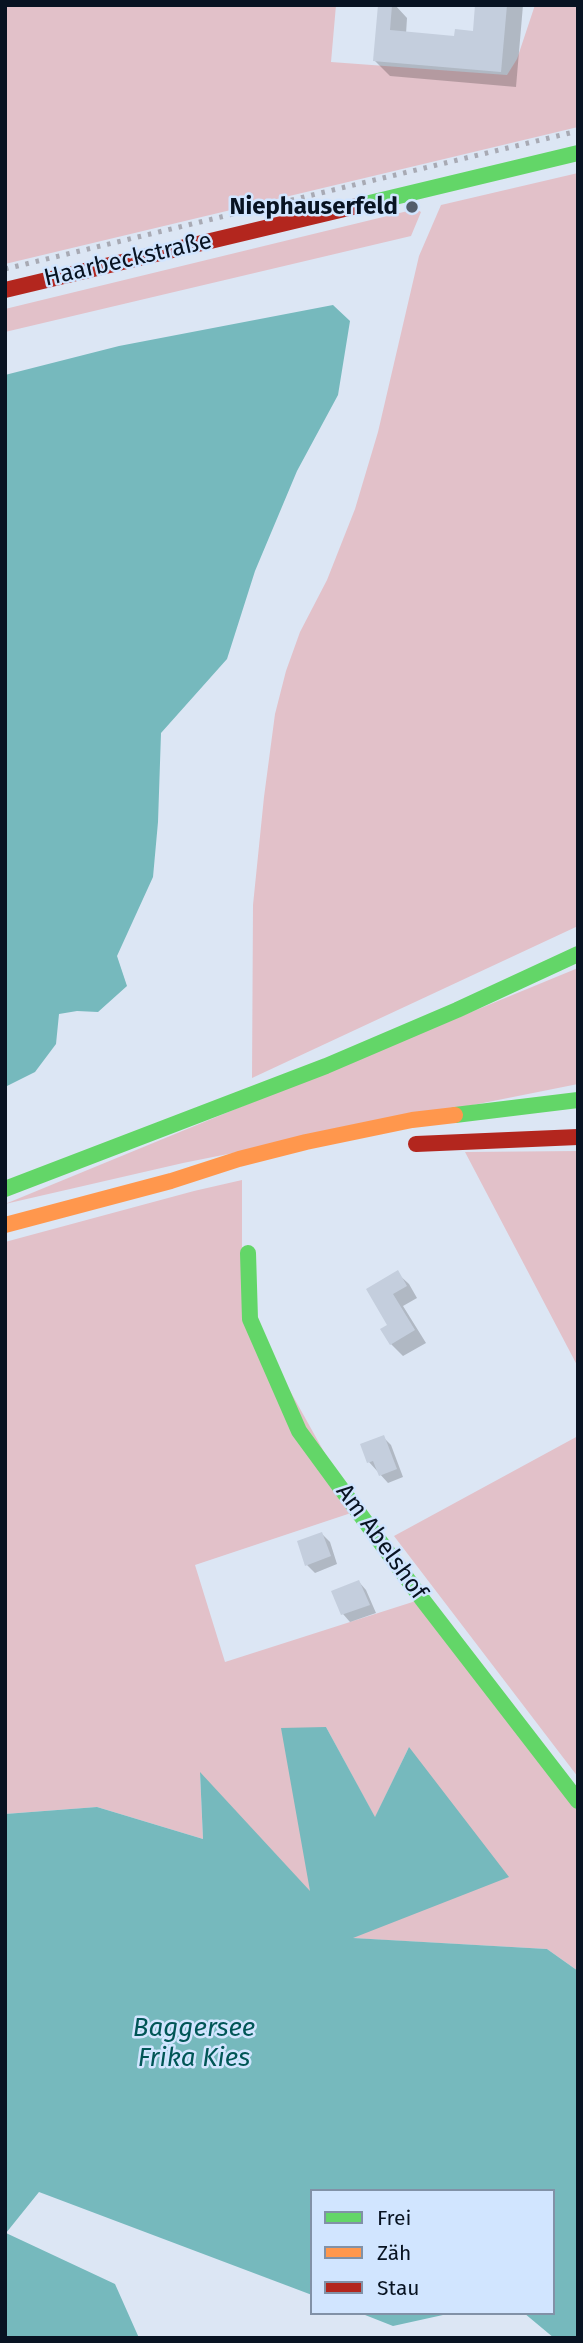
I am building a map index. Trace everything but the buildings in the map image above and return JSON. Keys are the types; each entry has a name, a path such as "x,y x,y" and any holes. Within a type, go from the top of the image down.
{"main road":[{"name":"Haarbeckstraße","path":"5,290 578,153"},
{"path":"5,1189 326,1066 578,954"},
{"path":"5,1225 306,1142 412,1120 578,1100"},
{"path":"404,1145 578,1137"},
{"path":"172,1181 333,1153"},
{"name":"Am Abelshof","path":"248,1254 250,1319 299,1431 422,1599 578,1801"}],"shaded area":[{"path":"5,5 336,5 331,62 507,75 517,59 535,5 578,5 578,127 5,264"},
{"path":"578,173 578,926 252,1078 253,905 275,714 300,632 327,580 355,509 378,432 419,256 441,205"},
{"path":"416,209 421,212 411,236 5,332 5,309"},
{"path":"578,968 578,1084 183,1163 5,1204"},
{"path":"578,1151 578,1367 465,1152"},
{"path":"242,1180 242,1253 250,1319 357,1511 195,1565 225,1662 422,1599 578,1801 578,1971 547,1949 350,1938 409,1747 375,1818 326,1727 310,1892 200,1773 203,1839 97,1807 5,1814 5,1242"},
{"path":"578,1436 578,1777 394,1536"}],"water":[{"path":"333,305 350,321 338,395 297,471 255,571 227,659 161,733 153,877 117,956 127,986 98,1012 59,1014 56,1044 35,1072 5,1087 5,375 119,346"},
{"name":"Baggersee Frika Kies","path":"326,1727 375,1817 409,1747 509,1877 353,1938 547,1949 578,1971 578,2338 554,2338 526,2315 555,2315 555,2189 310,2189 310,2294 39,2192 6,2233 115,2284 139,2338 5,2338 5,1814 97,1807 203,1839 200,1772 310,1891 281,1728"},
{"path":"365,2315 443,2315 393,2326"}],"railway":[{"path":"5,269 578,131"}],"traffic: fast":[{"path":"357,206 578,153"},
{"path":"5,1189 326,1066 578,954"},
{"path":"455,1115 578,1100"},
{"path":"248,1253 250,1319 299,1431 422,1599 578,1801"}],"traffic: slow":[{"path":"5,1225 306,1142 412,1120 455,1115"}],"traffic: jam":[{"path":"5,290 357,206"},
{"path":"416,1144 578,1137"}],"place":[{"name":"Niephauserfeld","path":"412,207"}]}
